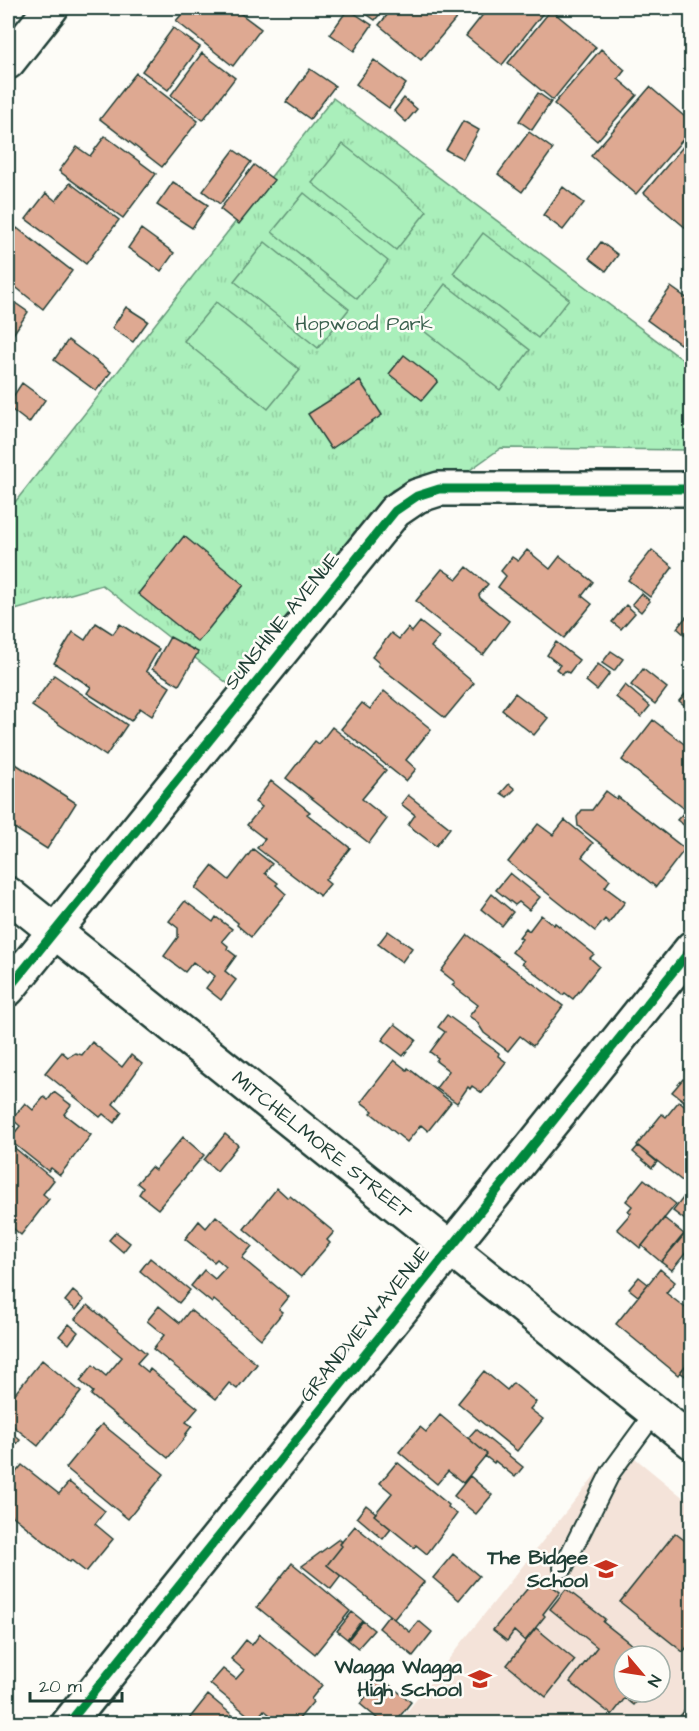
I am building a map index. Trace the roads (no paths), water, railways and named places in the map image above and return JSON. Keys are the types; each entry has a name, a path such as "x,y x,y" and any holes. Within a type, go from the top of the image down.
{"street":[{"path":"8,62 51,8"},
{"name":"SUNSHINE AVENUE","path":"8,989 377,531 396,511 417,496 439,489 692,489"},
{"name":"MITCHELMORE STREET","path":"8,894 692,1442"},
{"name":"GRANDVIEW AVENUE","path":"68,1724 692,948"}],"lane":[{"path":"563,1568 611,1472 655,1412"}],"place":[{"name":"The Bidgee School","path":"606,1569"},
{"name":"Wagga Wagga High School","path":"480,1679"}],"park label":[{"name":"Hopwood Park","path":"364,324"}]}
